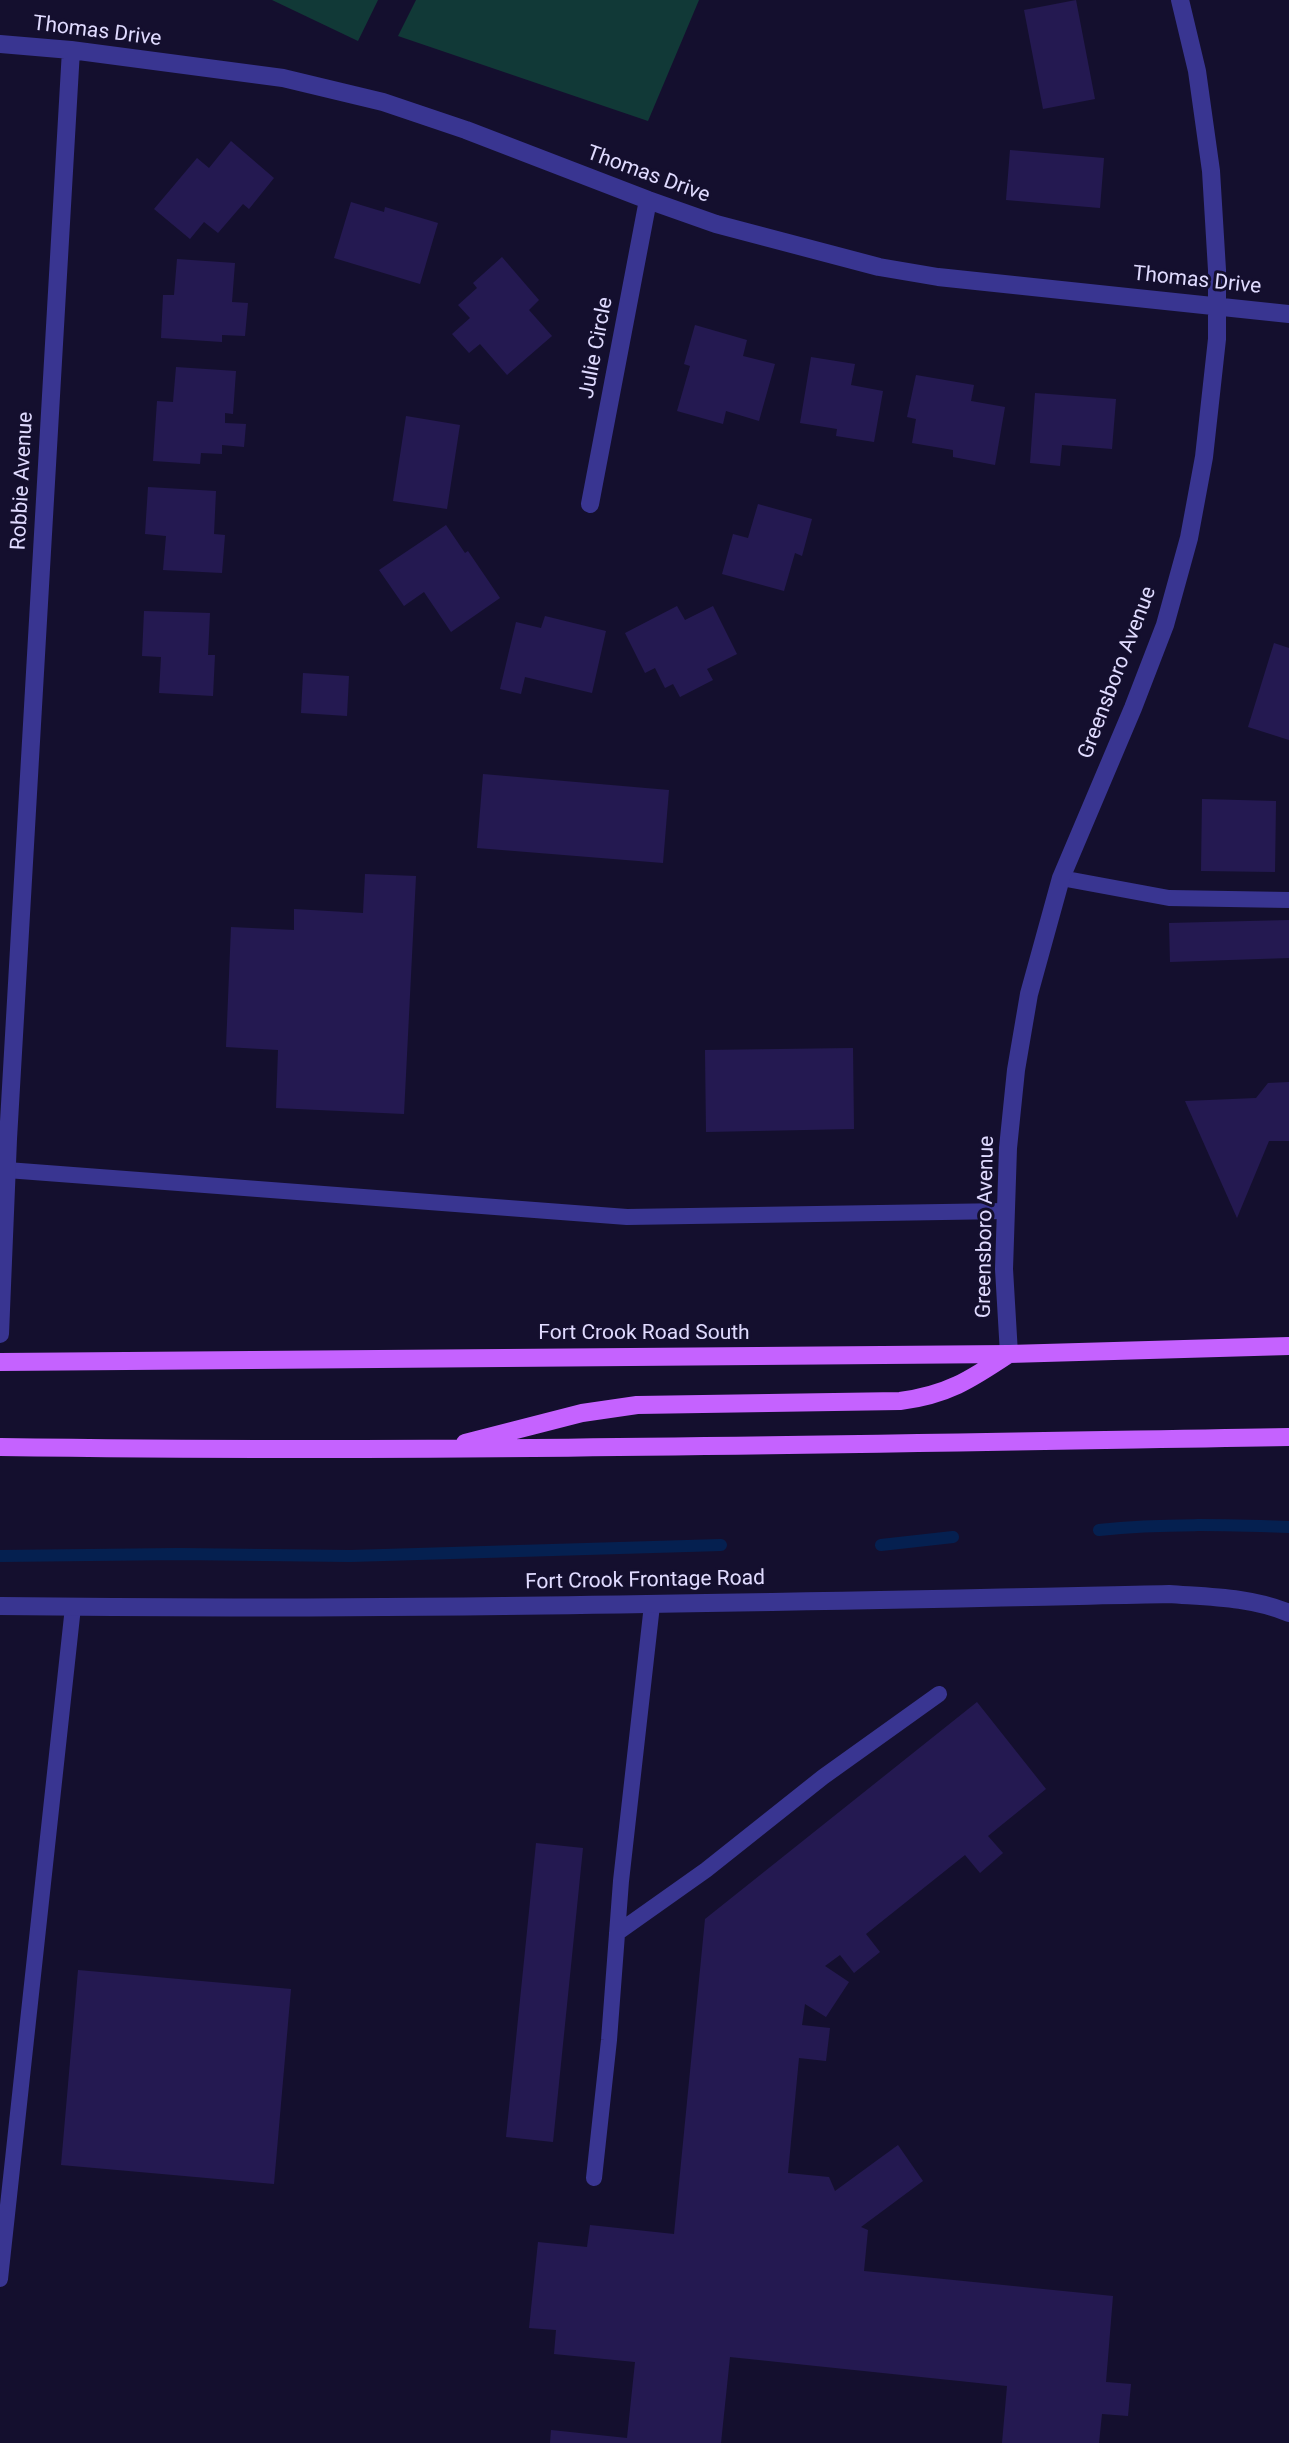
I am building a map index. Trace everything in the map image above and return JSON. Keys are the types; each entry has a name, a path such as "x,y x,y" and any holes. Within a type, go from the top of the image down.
{"main road":[{"name":"Fort Crook Road South","path":"0,1362 1009,1354 1289,1346"},
{"path":"442,1449 582,1413 637,1405 900,1401 923,1398 948,1391 1009,1354"},
{"path":"0,1447 442,1449 1289,1437"}],"street":[{"name":"Greensboro Avenue","path":"1009,1354 1004,1269 1008,1148 1016,1070 1029,994 1061,878 1165,625 1189,538 1204,457 1218,306 1212,171 1197,71 1180,0"},
{"name":"Thomas Drive","path":"0,44 71,50 283,78 383,102 466,130 716,224 878,267 938,277 1289,314"},
{"name":"Robbie Avenue","path":"0,1334 7,1170 4,1138 71,50"},
{"name":"Julie Circle","path":"590,504 648,200"},
{"name":"Fort Crook Frontage Road","path":"0,1606 220,1608 652,1605 1169,1594 1229,1598 1275,1607 1289,1613"}],"lane":[{"path":"1061,878 1169,898 1289,900"},
{"path":"7,1170 627,1217 1006,1211"},
{"path":"594,2178 609,2040 621,1881 652,1605"},
{"path":"0,2279 3,2219 73,1607"},
{"path":"617,1933 706,1870 823,1777 939,1694"}],"green space":[{"path":"272,0 378,0 358,41"},
{"path":"416,0 699,0 648,121 398,36"}],"building":[{"path":"1076,0 1095,99 1043,109 1024,10"},
{"path":"231,141 274,178 249,209 243,204 218,233 204,222 190,239 154,209 197,158 209,168"},
{"path":"1010,150 1104,158 1100,208 1006,200"},
{"path":"351,202 384,212 385,207 438,223 420,284 334,258"},
{"path":"502,257 539,300 529,310 552,336 507,375 480,344 469,353 452,334 470,318 458,305 477,288 473,283"},
{"path":"177,259 235,263 232,302 248,303 245,336 222,335 222,342 161,338 163,295 174,295"},
{"path":"695,325 747,340 743,356 775,364 759,421 726,411 723,424 677,411 690,366 684,364"},
{"path":"811,357 855,364 851,385 883,391 874,442 836,436 837,429 800,423"},
{"path":"176,367 236,371 233,414 225,413 225,423 246,424 244,447 222,445 222,454 201,453 200,464 153,461 157,401 173,402"},
{"path":"916,375 974,385 971,401 1005,407 995,465 953,457 953,450 912,443 916,419 907,417"},
{"path":"1035,393 1116,399 1112,449 1062,445 1060,466 1030,463"},
{"path":"406,416 460,425 447,509 393,501"},
{"path":"148,487 216,491 214,534 225,535 222,573 163,570 166,536 145,534"},
{"path":"758,504 812,519 802,556 795,553 784,591 722,574 733,534 748,538"},
{"path":"446,525 465,553 468,551 500,598 451,632 424,592 404,606 379,570"},
{"path":"677,606 685,620 713,606 737,654 707,669 713,680 680,697 673,684 665,688 655,668 645,673 625,633"},
{"path":"144,611 210,613 208,655 215,655 213,696 159,693 161,657 142,656"},
{"path":"545,616 606,631 592,693 525,677 521,694 500,689 516,622 541,628"},
{"path":"1274,643 1289,648 1289,740 1248,727"},
{"path":"303,673 349,676 347,716 301,713"},
{"path":"483,774 669,790 663,863 477,848"},
{"path":"1202,799 1276,801 1275,872 1201,871"},
{"path":"365,874 416,876 404,1114 276,1108 278,1050 226,1047 231,927 294,930 294,909 363,913"},
{"path":"1289,920 1289,958 1170,962 1169,923"},
{"path":"853,1048 854,1129 706,1132 705,1050"},
{"path":"1289,1082 1289,1141 1269,1141 1237,1218 1185,1101 1256,1098 1268,1083"},
{"path":"977,1702 1046,1789 988,1836 1003,1853 980,1873 965,1855 866,1934 880,1952 854,1973 840,1955 825,1966 849,1982 826,2017 805,2004 802,2025 830,2028 826,2061 799,2058 788,2173 829,2177 835,2191 898,2145 923,2181 861,2227 868,2230 864,2271 1113,2296 1106,2382 1131,2384 1128,2416 1102,2414 1099,2443 1002,2443 1007,2386 730,2357 721,2443 550,2443 551,2430 627,2438 635,2362 554,2354 556,2330 529,2328 538,2242 587,2247 590,2225 674,2234 705,1919"},
{"path":"536,1843 583,1848 553,2142 506,2137"},
{"path":"78,1970 291,1989 274,2184 61,2165"}],"waterway":[{"path":"1099,1530 1170,1525 1289,1527"},
{"path":"881,1545 953,1537"},
{"path":"0,1556 350,1556 721,1545"}]}
